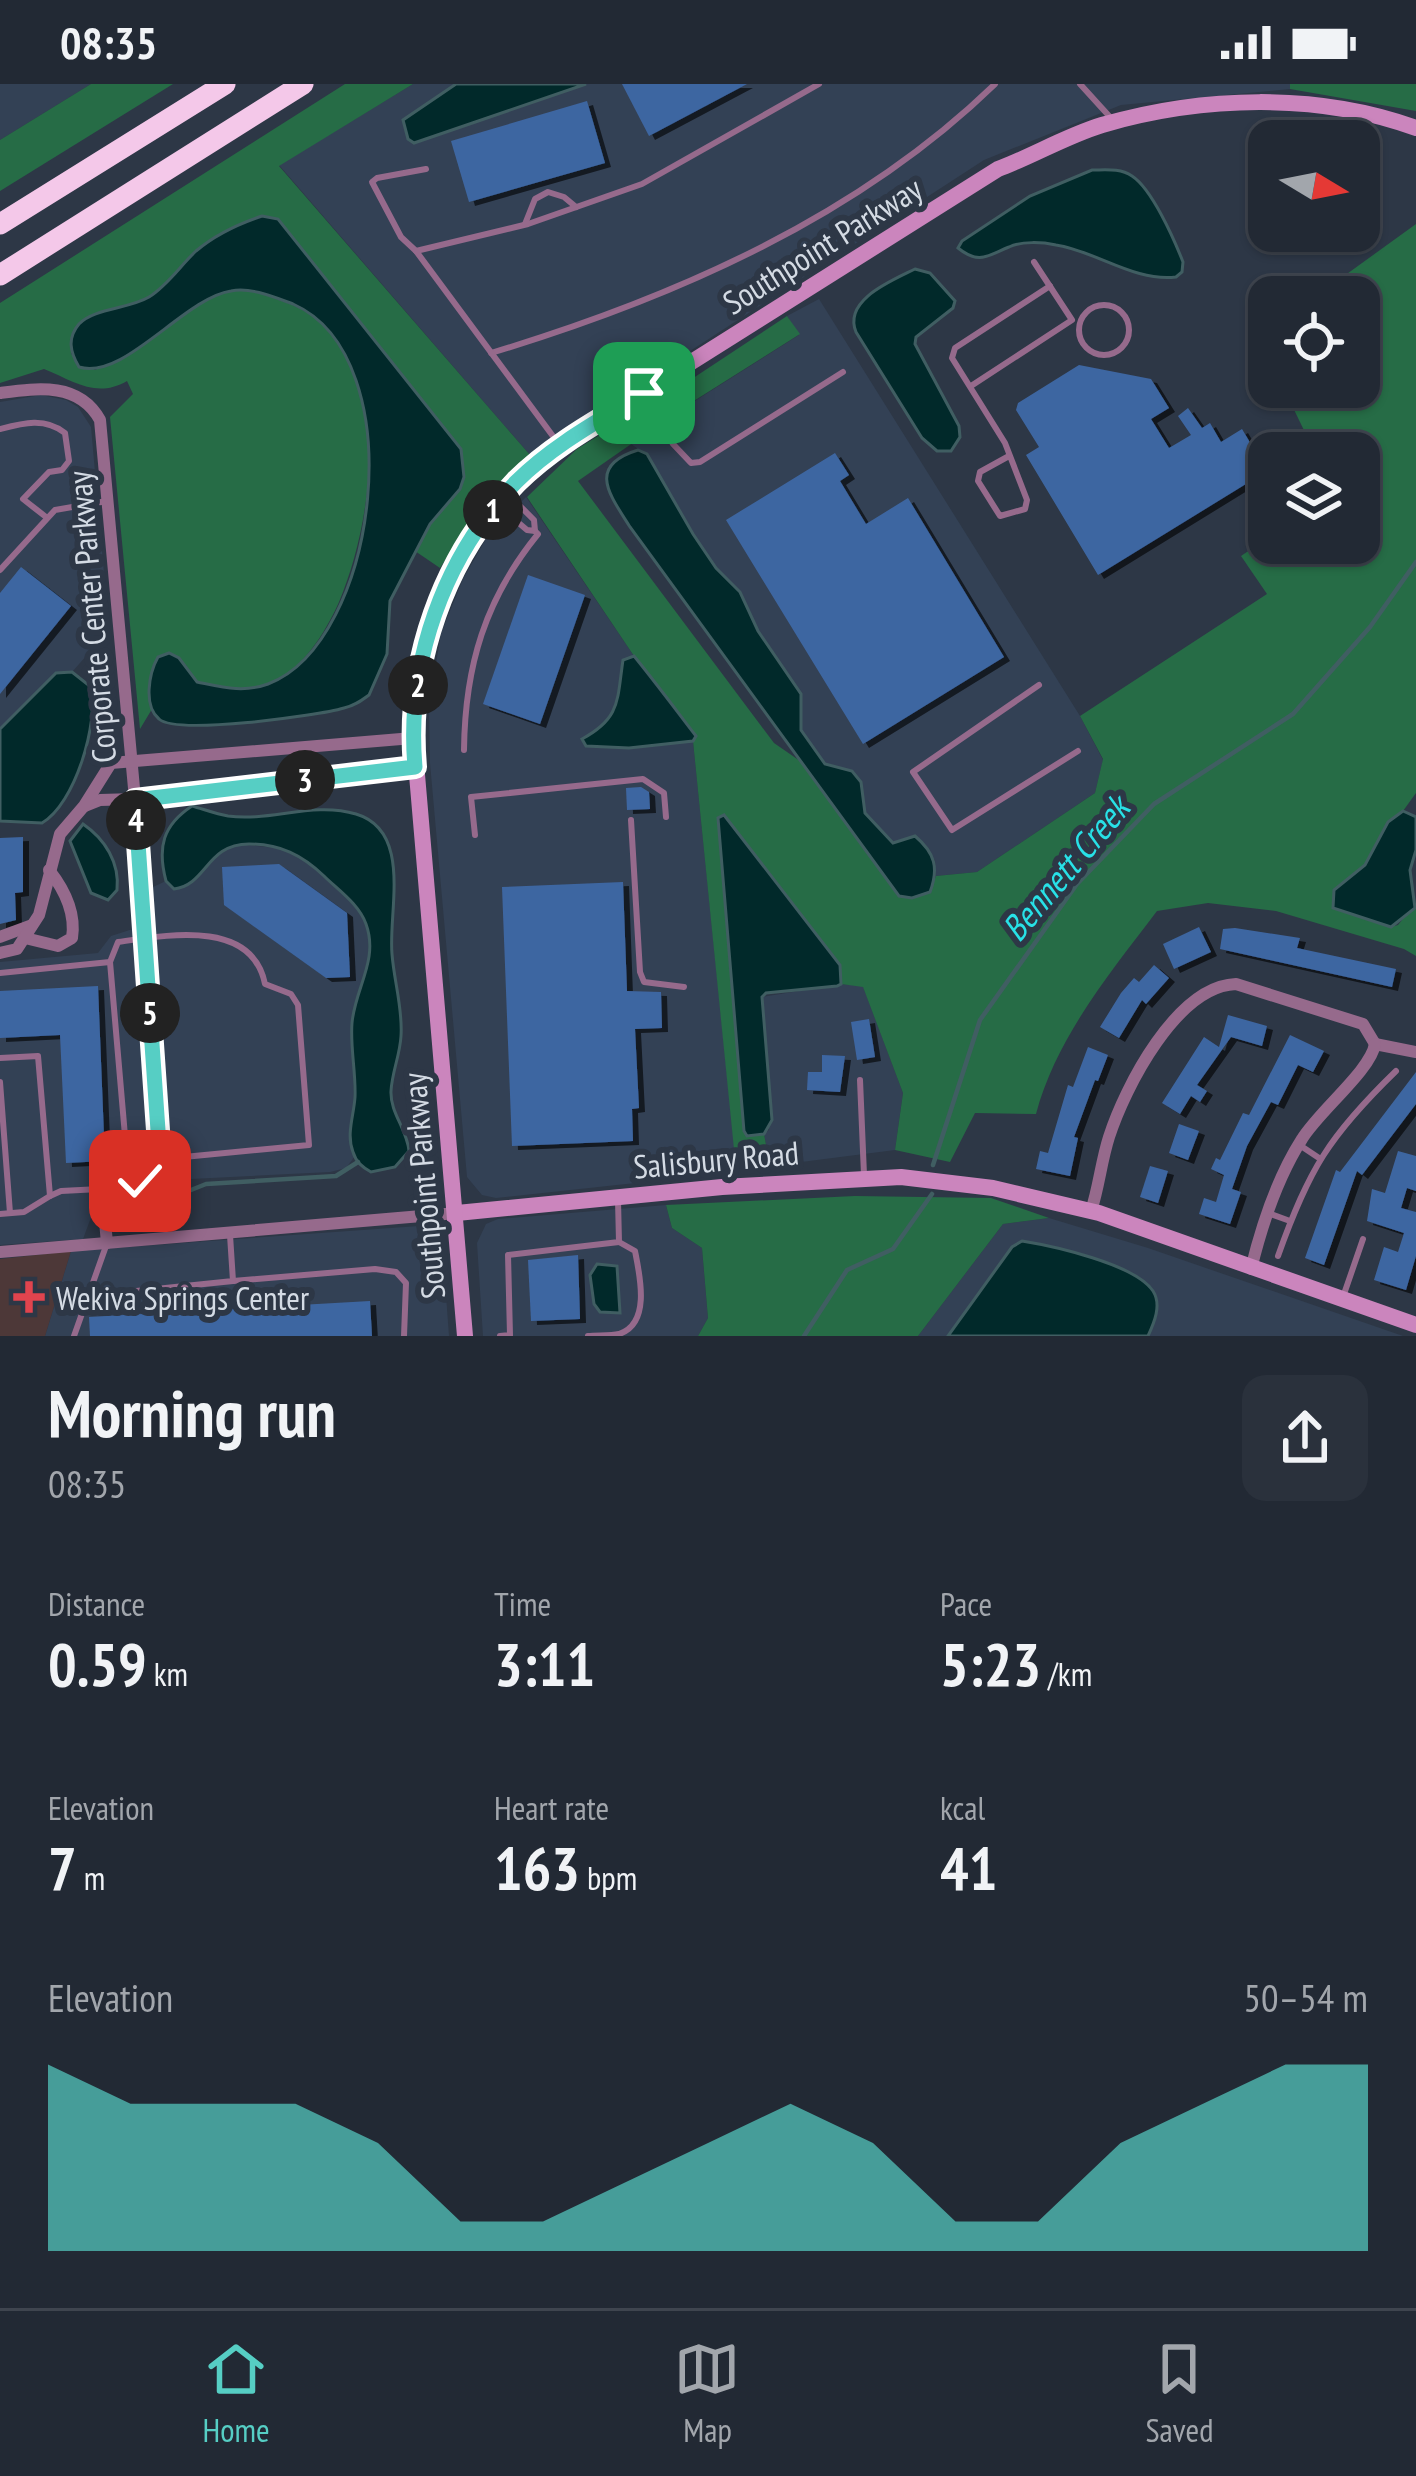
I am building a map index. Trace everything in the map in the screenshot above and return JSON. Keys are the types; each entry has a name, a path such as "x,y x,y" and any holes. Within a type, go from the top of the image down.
{"highway":[{"path":"2,222 225,84"},
{"path":"0,275 303,84"}],"main road":[{"name":"Southpoint Parkway","path":"465,1336 413,738 422,658 443,591 465,550 560,446 998,169 1061,141 1115,122 1194,105 1270,102 1339,110 1416,128"},
{"name":"Salisbury Road","path":"457,1213 864,1178 993,1188 1091,1211 1416,1325"}],"street":[{"name":"Corporate Center Parkway","path":"0,393 53,389 75,394 92,405 100,420 135,800 160,1159"},
{"path":"33,924 4,936 6,952 26,938 39,915 60,834 111,763 413,738"},
{"path":"84,806 100,800 135,800 415,767"},
{"path":"26,938 58,946 72,938 74,925 62,886 49,869"},
{"path":"1091,1211 1111,1131 1153,1048 1203,992 1214,986 1236,984 1363,1024 1375,1044 1416,1052"},
{"path":"1251,1269 1268,1213 1298,1144 1366,1065 1375,1044"},
{"path":"107,1243 102,1189 140,1181 160,1159"},
{"name":"Salisbury Road","path":"0,1252 457,1213"}],"lane":[{"path":"416,251 524,225 642,184 820,84"},
{"path":"491,352 575,327 753,253 917,150 995,84"},
{"path":"1080,84 1115,122"},
{"path":"426,169 372,182 401,237 560,446"},
{"path":"524,225 541,194 556,193 576,207"},
{"path":"971,386 1076,321 1090,309 1113,307 1125,316 1126,340 1107,354 1091,351 1076,321 1034,262"},
{"path":"1009,457 980,472 977,481 1000,516 1006,517 1025,509 1027,500 1009,457 952,358 955,347 1050,286"},
{"path":"644,393 673,444 691,464 843,371"},
{"path":"0,429 33,422 53,424 64,433 69,461 62,470 49,472 23,499 46,517"},
{"path":"464,750 464,712 476,642 511,567 538,534 534,520 517,502 506,500 508,513 527,530 535,531"},
{"path":"0,570 46,517 68,506 107,501"},
{"path":"1039,685 913,772 952,830 1078,752"},
{"path":"475,835 471,797 644,779 664,793 666,817"},
{"path":"631,820 640,973 644,982 683,987"},
{"path":"140,1181 127,1159 110,962 118,942 220,937 252,955 261,966 265,984 290,994 298,1005 309,1145 160,1159"},
{"path":"0,973 110,962"},
{"path":"0,1058 38,1056 50,1196"},
{"path":"1278,1256 1319,1158 1396,1071"},
{"path":"860,1080 864,1178"},
{"path":"0,1082 10,1213"},
{"path":"1350,1082 1367,1099"},
{"path":"1298,1144 1319,1158"},
{"path":"0,1214 24,1211 62,1191 102,1189"},
{"path":"618,1197 620,1242"},
{"path":"1268,1213 1290,1221"},
{"path":"229,1232 233,1281"},
{"path":"1342,1300 1364,1239"},
{"path":"500,1336 511,1336 508,1255 620,1242 635,1251 638,1268 640,1306 634,1324 620,1334 588,1336"},
{"path":"74,1336 107,1243"},
{"path":"88,1296 375,1269 397,1272 406,1283 404,1336"}],"shaded area":[{"path":"0,84 91,84 0,140"},
{"path":"413,84 1290,84 1290,89 1121,105 984,160 530,455 279,165"},
{"path":"456,84 586,84 414,143 408,139 403,120"},
{"path":"1092,170 1127,173 1140,182 1162,215 1183,262 1176,277 1145,275 1050,244 1020,244 978,258 958,248 1030,196"},
{"path":"262,216 278,219 461,449 464,477 460,489 430,524 390,601 387,654 369,695 348,707 306,715 218,725 171,723 159,719 149,698 158,657 169,653 179,658 197,682 259,687 306,658 335,615 356,560 367,499 368,437 356,380 331,334 293,304 246,290 213,297 134,351 97,368 79,367 71,340 85,319 149,297 204,245"},
{"path":"915,269 930,273 955,301 953,308 916,337 915,344 959,426 960,437 951,451 937,451 922,438 856,332 856,310 863,301"},
{"path":"819,299 1103,760 1095,793 977,872 936,876 935,860 905,842 893,843 865,813 860,781 852,771 825,764 801,730 802,708 740,592 716,568 647,455 631,444 646,433 637,412 660,400 671,416 799,335 787,316"},
{"path":"41,395 78,407 91,427 109,630 72,672 56,674 0,729 0,402"},
{"path":"638,450 647,454 716,568 740,592 758,631 801,694 801,730 825,764 852,771 861,782 865,813 893,843 915,836 927,849 934,868 930,892 912,898 899,896 630,527 610,493 607,473 612,464"},
{"path":"526,497 634,656 623,661 615,711 604,727 583,739 629,748 693,741 737,1172 496,1198 482,1195 467,1177 429,707 441,633 463,579 487,537"},
{"path":"634,656 696,736 693,741 629,748 586,746 582,739 604,723 615,707 623,660"},
{"path":"72,672 91,687 93,702 88,741 74,781 65,799 42,823 0,821 0,729 56,673"},
{"path":"192,806 244,817 340,811 374,823 385,837 394,875 392,954 401,1026 391,1099 409,1151 395,1167 371,1172 354,1156 351,1145 352,1023 370,950 363,917 307,862 271,846 249,844 224,850 194,880 174,889 166,881 163,847 174,821"},
{"path":"1403,811 1416,817 1416,850 1410,870 1415,908 1391,927 1333,908 1334,890 1365,865 1388,822"},
{"path":"724,815 840,965 841,984 837,986 762,997 772,1120 764,1134 747,1136 718,818"},
{"path":"83,824 104,844 113,861 117,890 108,900 91,893 70,841"},
{"path":"237,844 286,849 307,859 361,912 368,928 369,968 352,1023 355,1156 346,1168 330,1172 171,1180 151,888 166,881 174,889 196,879 209,860"},
{"path":"136,928 152,1155 136,1173 103,1185 83,1239 0,1245 0,962 98,953 111,936"},
{"path":"841,984 863,986 903,1093 895,1150 770,1166 764,1134 769,1130 762,997"},
{"path":"666,1205 672,1228 702,1248 708,1318 698,1336 483,1336 477,1243 486,1224 498,1219"},
{"path":"1049,1218 1403,1336 918,1336 1003,1224"},
{"path":"430,1228 442,1241 449,1336 45,1336 71,1251"},
{"path":"1022,1241 1092,1258 1143,1281 1157,1302 1148,1336 948,1336 1012,1247"},
{"name":"Wekiva Springs Center","path":"71,1251 45,1336 0,1336 0,1259"},
{"path":"597,1264 617,1266 620,1313 600,1312 594,1304 590,1275"}],"green space":[{"path":"91,84 173,84 0,191 0,140"},
{"path":"345,84 413,84 279,166 530,455 490,493 440,568 415,551 430,524 460,489 278,219 148,297 88,317 71,339 71,354 95,370 213,296 243,290 282,301 320,322 346,352 362,390 369,433 368,478 352,565 339,602 311,650 281,678 250,688 196,682 186,665 149,684 152,709 140,729 110,417 133,394 127,381 95,388 44,369 0,383 0,303"},
{"path":"1290,84 1416,84 1416,111 1290,89"},
{"path":"1416,224 1416,793 1388,822 1365,865 1334,890 1391,927 1416,903 1416,956 1276,911 1208,903 1157,911 1071,1033 1036,1114 975,1113 950,1162 895,1150 903,1093 863,987 841,984 840,964 724,816 718,819 744,1131 748,1136 764,1134 770,1166 735,1159 696,736 634,656 527,497 577,449 637,412 647,433 578,481 774,743 803,763 899,896 930,892 936,876 977,872 1095,793 1103,759 1080,716 1267,594 1241,556 1248,551 1248,564 1380,564 1380,432 1305,432 1293,408 1380,408 1380,276 1344,276"},
{"path":"787,316 800,334 670,416 660,400"},
{"path":"855,1196 991,1198 1049,1218 1003,1224 918,1336 698,1336 708,1318 702,1248 672,1228 666,1205"}],"building":[{"path":"622,84 747,84 649,136"},
{"path":"587,101 605,163 469,202 451,141"},
{"path":"1079,365 1151,379 1169,408 1151,419 1169,448 1191,435 1178,416 1188,408 1202,428 1210,423 1221,442 1242,429 1248,439 1248,483 1098,575 1026,455 1039,447 1016,410 1018,403"},
{"path":"835,453 849,475 840,481 866,524 908,498 1004,657 863,744 726,520"},
{"path":"21,567 71,606 0,694 0,593"},
{"path":"528,575 585,595 540,724 483,704"},
{"path":"626,788 649,792 650,809 627,810"},
{"path":"23,837 23,892 15,893 16,920 0,924 0,838"},
{"path":"279,864 347,913 350,977 326,978 224,905 222,867"},
{"path":"623,882 627,991 661,992 662,1028 635,1029 639,1108 632,1109 633,1141 512,1146 502,887"},
{"path":"1199,927 1211,952 1174,969 1163,944"},
{"path":"1223,929 1300,938 1297,948 1396,969 1392,987 1220,949"},
{"path":"1154,965 1169,978 1146,1004 1142,1000 1119,1038 1100,1027 1134,978 1139,982"},
{"path":"98,986 105,1161 66,1163 60,1035 0,1038 0,991"},
{"path":"1228,1015 1267,1026 1262,1046 1231,1037 1197,1085 1207,1091 1200,1102 1191,1096 1180,1114 1162,1103 1204,1037 1219,1047"},
{"path":"869,1019 875,1057 857,1060 851,1022"},
{"path":"1290,1035 1324,1051 1313,1072 1298,1065 1278,1105 1271,1102 1247,1146 1232,1189 1241,1192 1230,1224 1199,1214 1204,1198 1216,1202 1224,1175 1211,1169 1216,1158 1220,1160 1243,1113 1249,1115"},
{"path":"1088,1047 1108,1055 1074,1137 1078,1138 1070,1176 1036,1169 1040,1151 1048,1153 1068,1085 1073,1087"},
{"path":"822,1055 845,1056 840,1092 807,1090 808,1072 822,1072"},
{"path":"1416,1072 1416,1104 1362,1175 1357,1171 1324,1265 1305,1258 1336,1170 1340,1172"},
{"path":"1179,1124 1199,1131 1188,1160 1169,1153"},
{"path":"1398,1151 1416,1156 1416,1191 1407,1188 1401,1208 1416,1212 1416,1256 1406,1290 1374,1280 1384,1247 1398,1252 1404,1233 1367,1221 1372,1189 1385,1193"},
{"path":"1150,1166 1168,1171 1158,1203 1140,1197"},
{"path":"578,1255 580,1319 531,1321 528,1260"},
{"path":"370,1301 372,1336 90,1336 89,1317"}],"waterway":[{"name":"Bennett Creek","path":"933,1165 980,1020 1077,884 1154,804 1293,714 1370,627 1416,562"},
{"path":"171,1198 206,1184 336,1176 358,1162"},
{"name":"Bennett Creek","path":"804,1336 847,1270 893,1249 932,1194"}],"place":[{"name":"Wekiva Springs Center","path":"29,1297"}],"route":[{"path":"140,1181 160,1159 135,800 415,767 412,728 425,643 443,591 465,550 518,480 566,441 644,393"}]}
